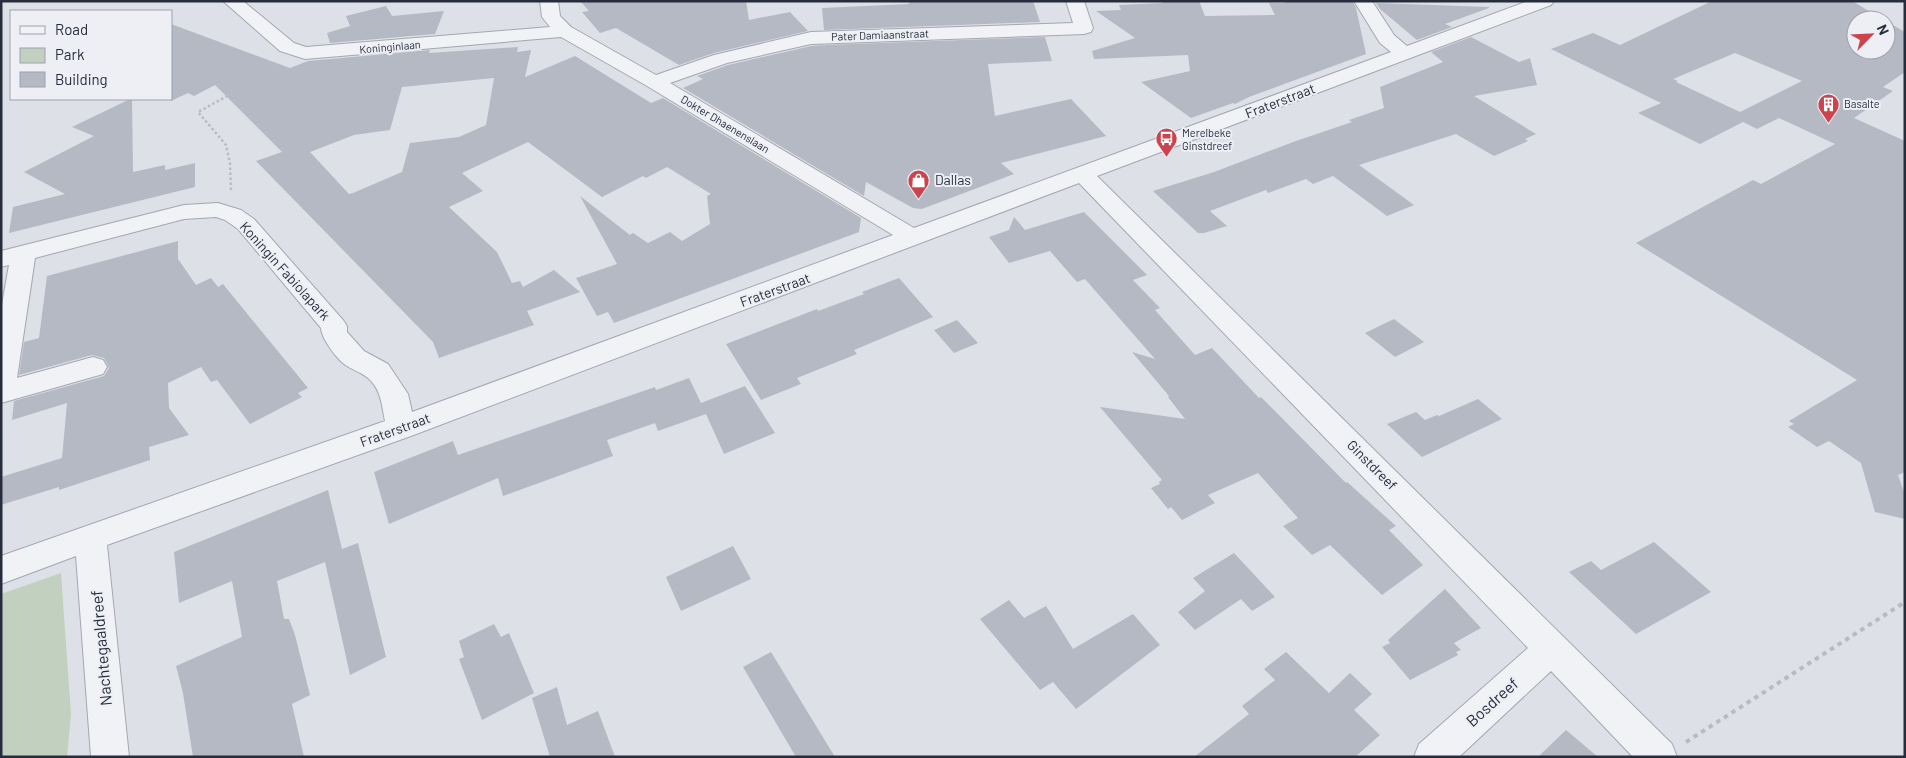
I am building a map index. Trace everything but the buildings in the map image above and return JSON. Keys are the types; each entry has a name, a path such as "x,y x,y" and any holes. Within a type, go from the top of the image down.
{"street":[{"path":"232,1 287,47 305,54"},
{"name":"Dokter Dhaenenslaan","path":"549,1 551,17 564,31 654,82 914,238"},
{"name":"Pater Damiaanstraat","path":"654,82 721,60 810,38 1084,28 1075,1"},
{"path":"1363,1 1387,39 1405,54"},
{"name":"Fraterstraat","path":"1,570 401,428 1545,1"},
{"name":"Koninginlaan","path":"305,54 564,31"},
{"name":"Ginstdreef","path":"1083,175 1552,648 1670,751"},
{"name":"Koningin Fabiolapark","path":"93,367 1,393 12,256 184,212 218,210 233,214 246,224 334,326 334,334 354,358 378,371 394,394 401,428"},
{"name":"Nachtegaaldreef","path":"91,539 110,757"},
{"name":"Bosdreef","path":"1432,757 1552,648"}],"path":[{"path":"218,210 232,189 229,158 226,145 198,112 305,54"},
{"path":"1670,751 1905,602"}],"green space":[{"path":"61,573 71,714 67,757 1,757 1,594"}],"place":[{"name":"Basalte","path":"1828,123"},
{"name":"Merelbeke Ginstdreef","path":"1166,158"},
{"name":"Dallas","path":"919,199"}]}
